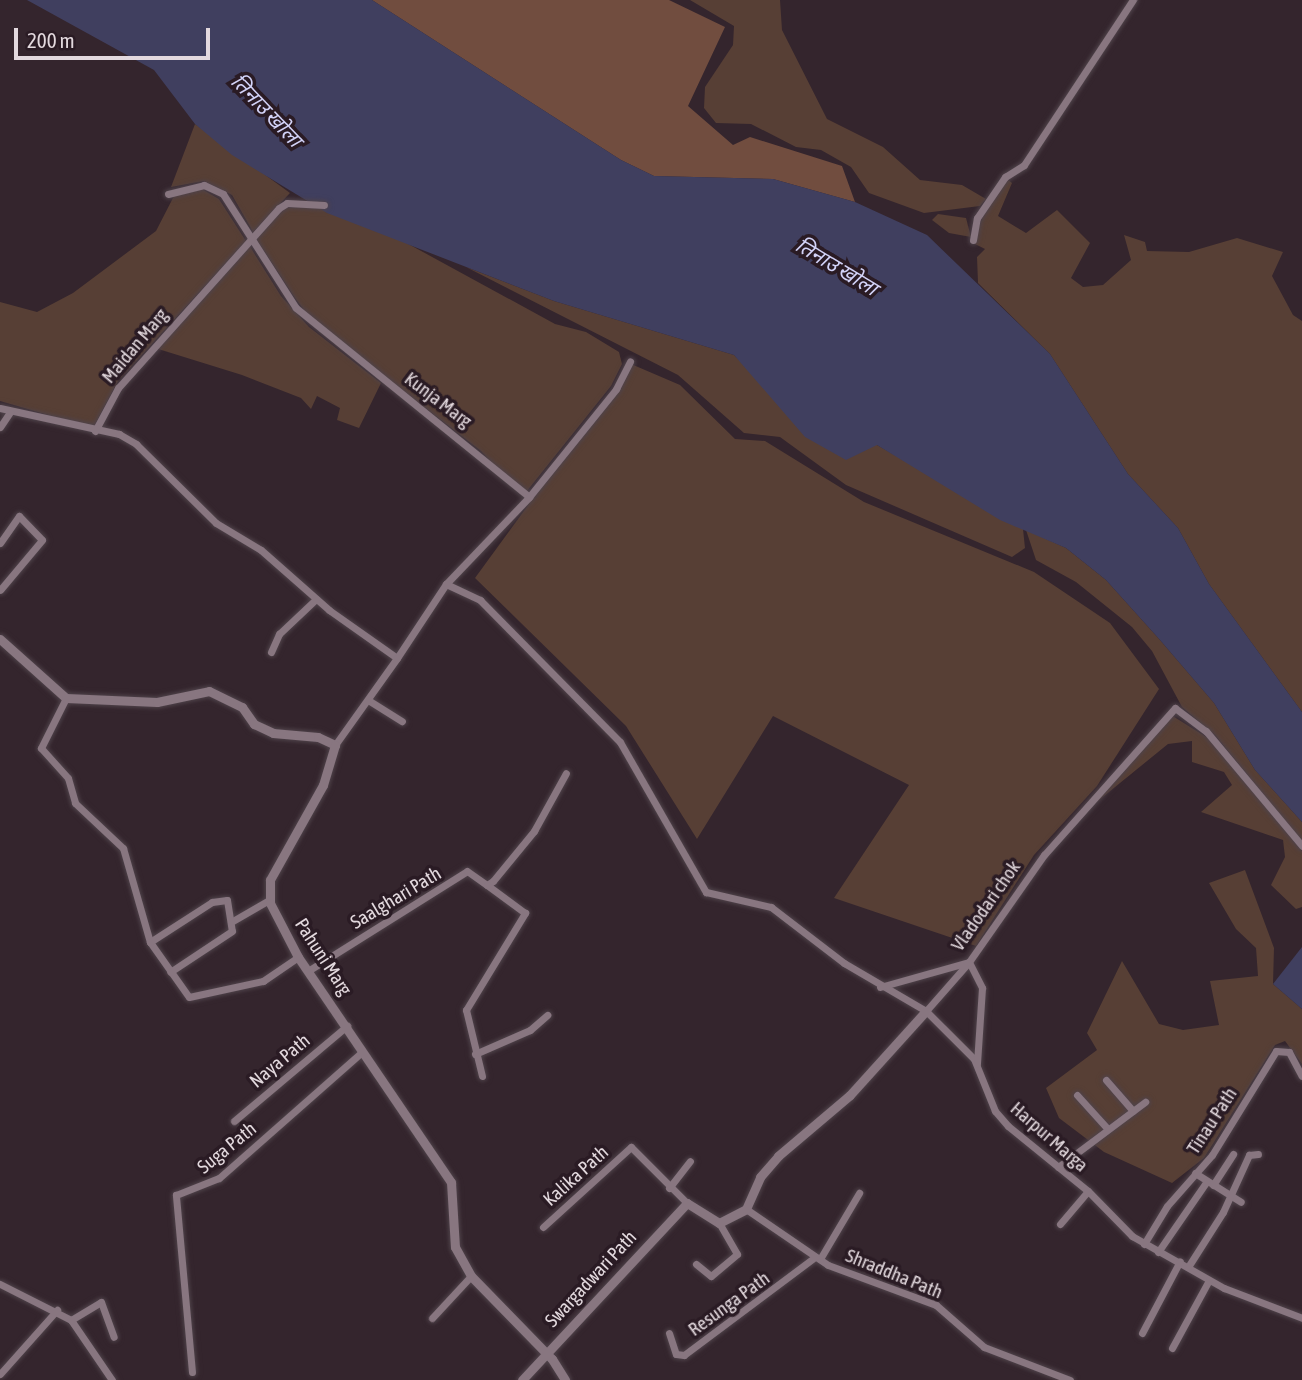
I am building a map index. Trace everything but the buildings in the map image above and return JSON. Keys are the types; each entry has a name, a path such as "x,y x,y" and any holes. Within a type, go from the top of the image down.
{"street":[{"path":"973,240 984,208 1005,177 1024,165 1133,0"},
{"path":"168,194 204,185 223,194 250,240 287,203 324,205"},
{"name":"Maidan Marg","path":"95,431 118,388 250,240"},
{"name":"Kunja Marg","path":"250,240 296,308 318,329 478,451 529,497"},
{"path":"231,922 269,900 271,880 323,785 335,745 446,584 529,497 616,389 630,361"},
{"path":"0,408 136,444 188,499 278,563 316,599 397,658"},
{"path":"0,427 10,412"},
{"path":"0,543 19,516 42,540 0,590"},
{"name":"Harpur Marga","path":"446,584 461,587 505,619 621,742 706,892 759,901 880,987 926,1011 960,1043 977,1069 995,1111 1088,1191 1144,1244 1180,1261 1209,1280 1302,1318"},
{"path":"271,652 279,634 316,599"},
{"path":"0,639 65,698 157,702 209,691 242,707 254,724 273,733 318,737 335,745"},
{"path":"65,698 41,748 68,778 75,803 123,848 150,942 189,997 196,998 222,986 263,981 298,957"},
{"path":"368,700 402,721"},
{"name":"Vladodari chok","path":"746,1209 760,1177 778,1156 850,1095 970,962 1044,855 1175,708 1206,731 1302,846"},
{"path":"482,1076 466,1010 525,913 487,885 534,831 566,773"},
{"name":"Saalghari Path","path":"311,969 467,871 487,885"},
{"path":"150,942 219,898 227,900 232,931 170,972"},
{"name":"Pahuni Marg","path":"269,900 298,957 311,969 362,1052 451,1182 455,1247 471,1276 545,1352 565,1380"},
{"path":"880,987 970,962 982,988 977,1069"},
{"path":"475,1054 530,1030 547,1015"},
{"name":"Naya Path","path":"234,1121 347,1026"},
{"name":"Tinau Path","path":"1144,1244 1280,1047 1302,1076"},
{"name":"Suga Path","path":"192,1372 176,1195 219,1178 362,1052"},
{"path":"1106,1080 1133,1111"},
{"path":"1077,1095 1106,1127"},
{"path":"1058,1167 1106,1127 1145,1102"},
{"name":"Kalika Path","path":"543,1227 631,1147 669,1188"},
{"name":"Tinau Path","path":"1158,1252 1233,1154"},
{"path":"1188,1267 1230,1196 1249,1155 1258,1154"},
{"path":"690,1161 669,1188 719,1223 738,1250 721,1269 708,1276 696,1264"},
{"path":"1195,1173 1241,1202"},
{"path":"1060,1224 1088,1191"},
{"path":"818,1258 859,1193"},
{"name":"Swargadwari Path","path":"522,1380 545,1352 687,1203"},
{"path":"719,1223 746,1209"},
{"name":"Shraddha Path","path":"746,1209 818,1258 936,1306 984,1347 1054,1378 1070,1380"},
{"name":"Resunga Path","path":"669,1333 676,1354 684,1355 818,1258"},
{"path":"1142,1333 1180,1261"},
{"path":"432,1318 471,1276"},
{"path":"1172,1348 1209,1280"},
{"path":"0,1284 57,1310 71,1320 112,1380"},
{"path":"71,1320 101,1301 114,1337"},
{"path":"0,1374 57,1310"}],"shaded area":[{"path":"372,0 669,0 725,27 688,106 733,145 750,137 842,166 855,202 773,179 654,176 621,160"},
{"path":"690,0 780,0 782,30 827,119 883,147 920,180 962,185 986,199 980,206 924,213 869,193 851,167 821,150 796,147 751,124 716,123 704,108 705,87 733,45 734,26"},
{"path":"195,124 290,193 253,232 232,195 204,181 171,187"},
{"path":"1007,179 1012,183 998,216 1026,233 1057,210 1090,243 1071,278 1083,287 1103,285 1131,260 1124,235 1145,242 1147,251 1189,252 1237,238 1283,252 1272,276 1293,315 1302,321 1302,712 1209,584 1178,528 1128,474 1050,354 978,283 977,257 985,249 975,244 977,233 985,210"},
{"path":"200,188 219,199 246,241 118,381 93,428 0,401 0,302 37,312 73,293 156,231 174,196"},
{"path":"319,206 390,234 555,324 586,332 619,352 622,364 611,386 523,496 481,451 311,319 295,298 255,237 283,208"},
{"path":"938,214 966,218 971,237 949,233 932,220"},
{"path":"249,245 281,296 309,327 381,383 359,428 337,420 340,408 317,396 311,409 301,398 242,375 155,348"},
{"path":"466,267 554,301 734,355 771,392 877,445 1023,529 1025,548 1012,557 846,485 780,437 744,433 678,375"},
{"path":"631,364 680,385 735,439 765,441 864,502 1034,572 1110,623 1159,689 1097,786 1034,855 976,946 834,898 909,785 773,716 697,839 626,726 475,578"},
{"path":"1026,530 1066,548 1106,580 1160,640 1214,703 1255,770 1302,822 1302,841 1215,735 1182,707 1152,651 1132,627 1076,582 1036,560"},
{"path":"1171,715 1208,738 1302,851 1302,907 1296,909 1271,885 1285,857 1283,840 1201,812 1232,785 1224,772 1192,762 1192,741 1168,744 1088,809"},
{"path":"1245,870 1274,948 1273,984 1302,1009 1302,1064 1285,1041 1275,1045 1204,1158 1172,1183 1104,1152 1059,1118 1046,1088 1097,1050 1087,1033 1122,961 1159,1024 1183,1030 1219,1025 1210,981 1258,976 1256,948 1236,929 1209,883"}],"water":[{"name":"तिनाउ खोला","path":"27,0 372,0 621,160 654,176 773,179 855,202 927,235 1050,354 1128,474 1178,528 1209,584 1302,712 1302,822 1255,770 1214,703 1160,640 1106,580 1066,548 1000,520 877,445 846,460 805,437 734,355 554,301 327,213 232,155 195,124 154,70"},
{"path":"1302,947 1302,1009 1273,984"}]}
